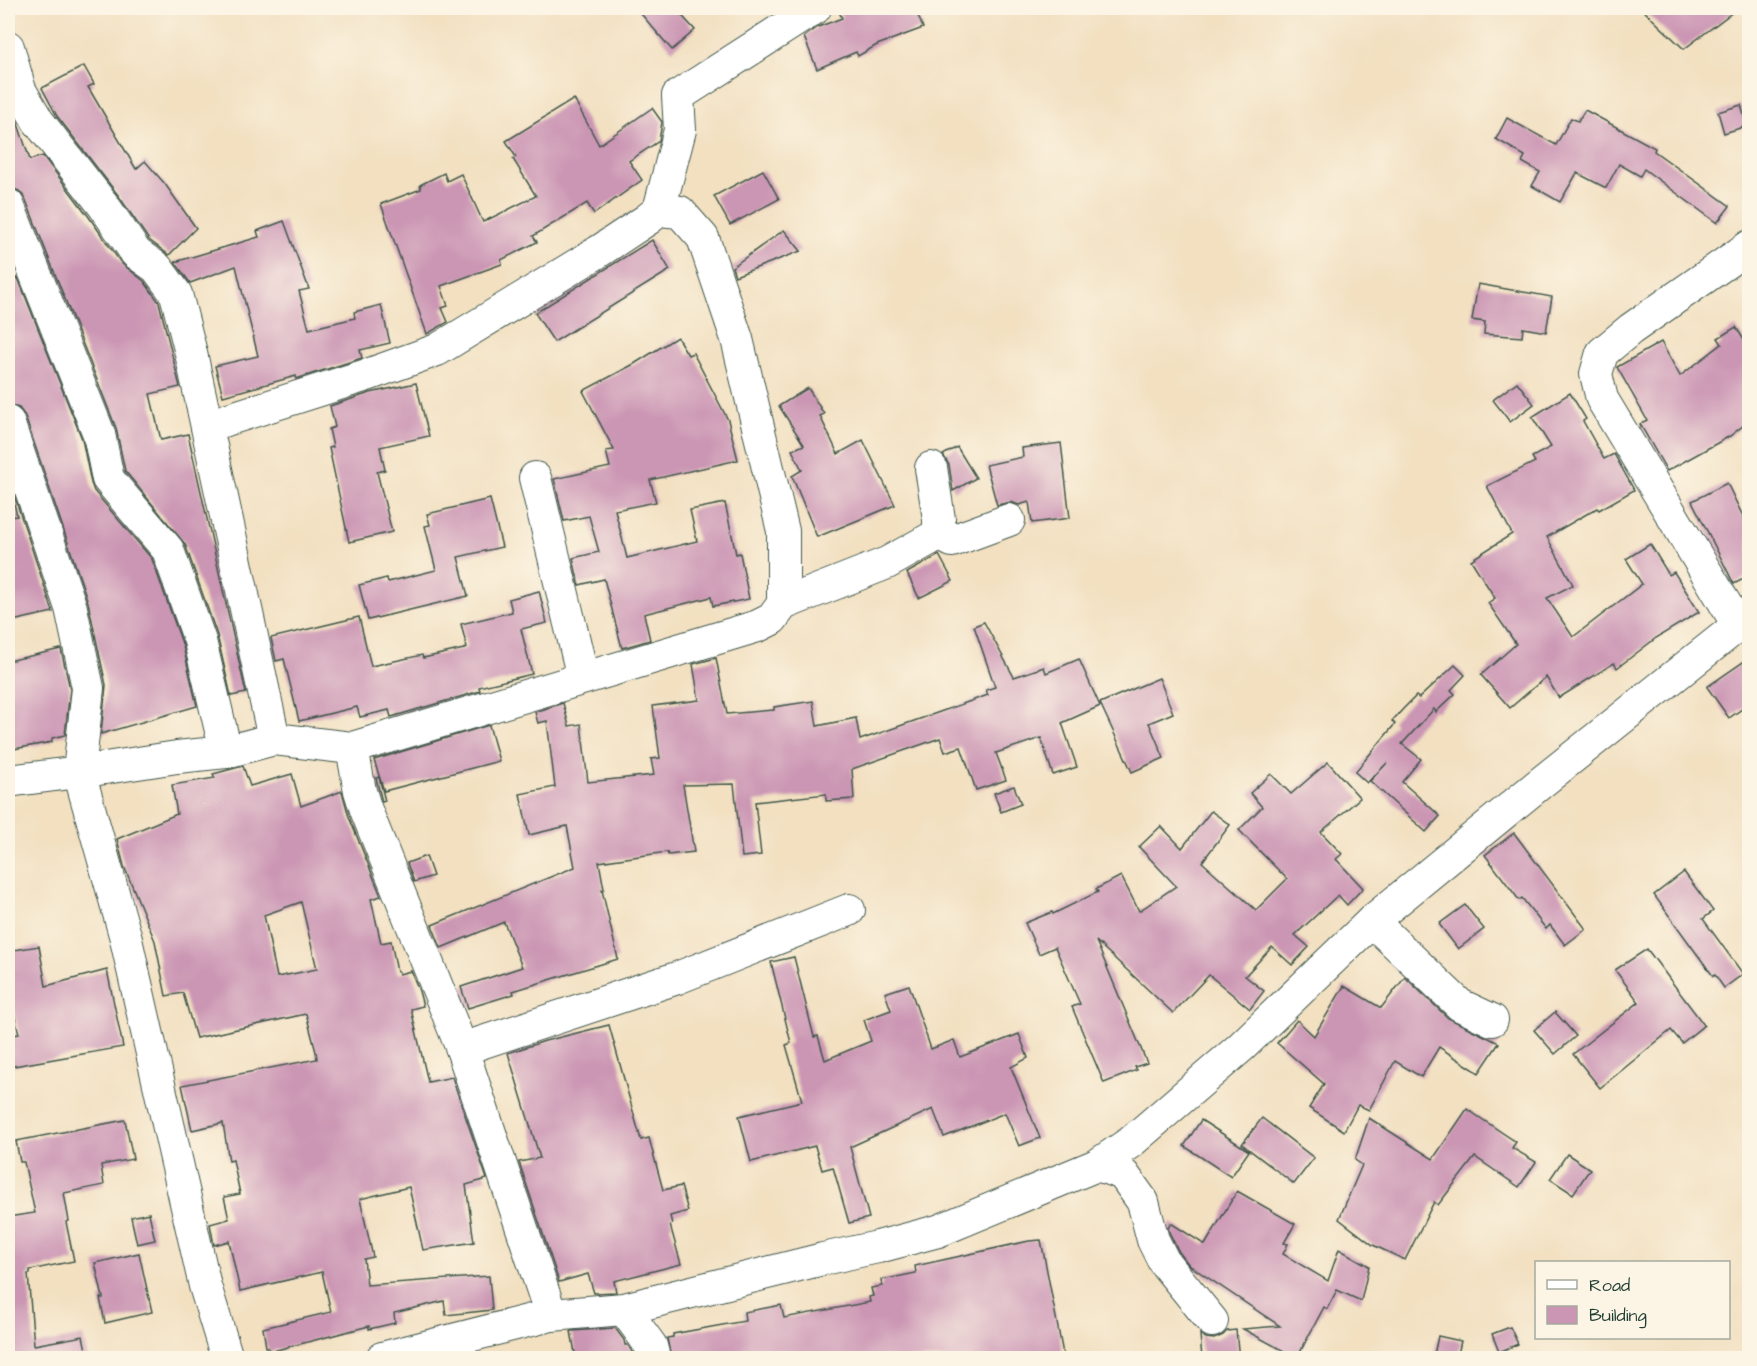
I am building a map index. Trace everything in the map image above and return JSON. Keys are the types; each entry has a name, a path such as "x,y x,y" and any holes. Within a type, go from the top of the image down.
{"street":[{"path":"659,210 680,130 678,96 815,8"},
{"path":"8,46 20,90 38,122 104,206 136,253 157,268 176,294 207,426 274,739"},
{"path":"8,205 99,434 108,479 168,550 200,641 226,752"},
{"path":"207,426 437,350 598,252 659,210 680,212 703,238 737,339 783,531 783,604"},
{"path":"382,1359 472,1348 551,1315 624,1310 938,1231 1097,1165 1131,1142 1241,1047 1372,921 1744,621 1602,399 1596,374 1602,353 1631,329 1749,246"},
{"path":"8,422 71,608 88,688 79,772 125,935 205,1286 227,1359"},
{"path":"931,468 939,519 939,534"},
{"path":"535,478 583,678"},
{"path":"939,534 952,541 1009,520"},
{"path":"8,781 226,752 274,739 352,748 758,626 772,619 783,604 887,563 939,534"},
{"path":"352,748 366,810 462,1049 551,1315"},
{"path":"462,1049 677,978 849,910"},
{"path":"1372,921 1460,1005 1492,1020"},
{"path":"1097,1165 1123,1174 1143,1202 1153,1240 1164,1262 1212,1321"},
{"path":"624,1310 651,1346 654,1359"}],"building":[{"path":"636,8 675,8 695,30 672,50"},
{"path":"837,8 915,8 923,28 877,45 858,56 856,52 817,69 804,37 818,27 842,18"},
{"path":"1641,8 1738,8 1684,49"},
{"path":"84,66 94,84 88,87 136,169 145,161 165,184 196,228 169,255 149,240 118,195 57,116 42,88"},
{"path":"574,99 599,145 652,108 662,122 659,141 629,161 642,180 594,214 587,203 533,236 537,242 501,260 502,264 441,286 448,306 442,308 448,322 427,334 381,204 421,189 420,185 444,173 447,181 461,174 483,222 536,196 513,159 516,157 506,141"},
{"path":"8,105 17,121 30,160 43,156 121,263 144,281 159,302 180,387 150,394 161,440 188,434 246,693 231,696 217,635 185,544 125,471 116,428 25,198 19,191 8,187"},
{"path":"1741,105 1747,126 1724,133 1718,112"},
{"path":"1585,110 1655,148 1654,151 1730,206 1717,223 1644,169 1640,176 1619,164 1606,188 1577,173 1560,202 1532,186 1540,172 1522,162 1525,156 1496,139 1507,118 1556,145 1571,118 1578,121"},
{"path":"763,170 779,199 730,225 714,196"},
{"path":"284,221 309,289 299,291 309,329 355,318 354,312 381,305 390,343 360,350 362,358 296,379 296,376 223,396 215,366 258,356 236,266 190,283 175,262 259,237 257,231"},
{"path":"784,230 801,251 735,276 732,267"},
{"path":"652,240 670,270 554,342 535,313"},
{"path":"18,278 82,439 94,491 152,559 183,646 197,706 101,734 106,685 88,602 25,416 19,408 8,405 8,281"},
{"path":"1478,284 1552,297 1546,332 1523,328 1522,337 1484,334 1485,322 1472,320"},
{"path":"1736,327 1749,348 1749,421 1730,436 1667,471 1640,424 1647,420 1617,367 1661,342 1680,376 1722,344 1718,338"},
{"path":"677,337 688,355 693,353 728,420 738,460 650,480 656,502 615,510 627,558 697,541 690,510 725,503 736,554 740,553 749,599 713,606 711,597 644,614 650,640 622,648 604,579 579,585 573,558 599,552 589,516 564,521 554,479 610,467 606,451 614,450 583,391 634,364"},
{"path":"1517,382 1534,404 1510,422 1493,400"},
{"path":"416,383 429,436 380,447 385,470 377,472 392,532 349,542 329,448 333,447 329,429 335,427 330,406 370,393"},
{"path":"808,388 824,414 820,416 838,454 863,440 895,505 817,537 792,476 802,470 792,450 804,445 779,406"},
{"path":"1570,393 1586,419 1583,421 1604,459 1614,454 1634,490 1547,537 1573,585 1547,598 1573,637 1642,584 1626,559 1650,544 1669,575 1674,572 1699,612 1656,638 1617,668 1614,663 1559,698 1546,677 1510,708 1481,675 1516,644 1488,603 1495,598 1471,560 1512,534 1487,486 1535,462 1532,457 1551,447 1532,417"},
{"path":"1061,443 1070,518 1032,523 1029,502 1019,505 1011,502 997,505 986,465 1023,457 1022,448"},
{"path":"957,447 976,478 953,491 949,465 943,455"},
{"path":"8,477 53,612 8,622 8,517 17,516"},
{"path":"1727,483 1749,529 1749,576 1734,584 1692,501"},
{"path":"490,499 502,547 458,557 468,596 368,620 359,585 387,578 388,582 436,570 425,526 430,525 427,514"},
{"path":"939,555 953,581 919,598 907,573"},
{"path":"539,591 547,623 521,629 532,674 479,687 480,691 391,717 389,710 360,717 357,707 299,721 284,659 276,661 271,638 359,617 371,666 422,655 423,658 467,648 461,624 512,612 509,599"},
{"path":"984,622 1014,677 1044,667 1046,673 1079,659 1100,706 1062,723 1077,767 1053,775 1041,738 996,753 1006,780 976,790 961,747 945,752 940,738 852,769 854,799 826,801 826,794 755,802 761,855 742,857 734,784 683,785 694,852 668,855 667,852 599,862 604,889 602,890 618,959 513,991 514,994 468,1008 461,987 522,967 504,922 441,948 432,925 575,867 567,826 529,835 520,794 555,787 547,721 538,723 535,712 563,703 569,726 581,724 588,782 654,775 651,759 660,758 653,706 699,700 693,664 716,658 727,714 774,710 774,707 813,701 817,726 856,718 860,740 988,695 986,690 995,687 974,626"},
{"path":"61,649 70,689 65,735 52,738 52,742 8,750 8,661"},
{"path":"1749,658 1749,704 1729,718 1707,687"},
{"path":"1455,665 1465,675 1451,690 1455,694 1436,712 1434,709 1402,744 1421,759 1402,782 1440,816 1426,832 1370,781 1387,763 1367,783 1355,772 1395,724 1392,721 1404,708 1416,696 1419,698"},
{"path":"1159,678 1173,713 1149,723 1164,758 1132,772 1100,703"},
{"path":"489,725 499,761 384,791 374,760"},
{"path":"1328,762 1360,798 1321,832 1342,854 1336,859 1363,888 1347,905 1338,895 1295,935 1309,947 1292,965 1272,947 1245,976 1264,991 1250,1009 1209,975 1173,1013 1096,941 1147,1063 1135,1067 1137,1070 1104,1083 1072,1007 1080,1004 1055,947 1039,954 1025,923 1052,912 1053,914 1098,892 1096,889 1121,876 1139,911 1176,886 1139,847 1161,826 1182,848 1211,811 1230,825 1202,862 1256,910 1287,879 1239,830 1262,807 1250,793 1271,774 1291,794"},
{"path":"243,766 250,786 292,774 301,806 342,791 349,817 381,896 371,899 381,943 391,941 397,972 399,974 411,971 419,991 423,1006 411,1009 428,1082 452,1077 487,1179 466,1185 474,1242 423,1250 409,1187 360,1199 373,1257 364,1259 367,1285 489,1276 492,1310 446,1315 444,1301 394,1313 395,1323 369,1329 369,1326 269,1352 266,1347 263,1328 331,1312 322,1272 240,1291 229,1241 214,1245 210,1224 229,1219 224,1197 240,1194 233,1160 229,1161 223,1123 192,1130 182,1085 317,1059 306,1014 196,1038 183,993 166,996 155,941 124,866 117,839 177,814 172,785 215,778 213,774","holes":["301,902 317,969 277,977 264,915"]},
{"path":"379,777 385,801 382,802 376,778"},
{"path":"1014,786 1021,804 1001,812 994,793"},
{"path":"1514,833 1586,929 1565,945 1550,925 1546,929 1522,898 1519,900 1485,855"},
{"path":"426,856 433,876 414,882 407,863"},
{"path":"1684,872 1713,911 1703,919 1743,974 1724,988 1654,895"},
{"path":"1465,905 1484,929 1458,949 1439,924"},
{"path":"39,946 46,986 107,970 123,1047 8,1067 8,1036 19,1034 8,990 8,951"},
{"path":"1647,949 1704,1025 1682,1043 1671,1030 1600,1088 1573,1054 1639,1002 1615,970"},
{"path":"794,957 814,1037 818,1036 825,1060 871,1041 864,1020 891,1010 885,993 909,985 931,1049 954,1040 960,1057 1019,1034 1028,1058 1011,1067 1040,1138 1019,1146 1005,1113 944,1137 933,1109 850,1147 869,1218 849,1223 833,1167 822,1170 815,1146 751,1162 739,1116 802,1101 786,1045 791,1043 771,962"},
{"path":"1405,977 1448,1018 1499,1043 1479,1073 1439,1047 1421,1077 1395,1061 1369,1110 1358,1105 1344,1131 1309,1108 1324,1084 1277,1043 1297,1020 1314,1036 1344,986 1381,1008"},
{"path":"1555,1012 1576,1036 1555,1054 1534,1030"},
{"path":"609,1025 641,1140 649,1138 663,1190 681,1186 688,1211 670,1216 672,1224 670,1225 681,1264 614,1281 616,1292 594,1293 588,1274 559,1282 519,1162 540,1158 508,1053"},
{"path":"1467,1109 1516,1142 1512,1148 1536,1162 1519,1187 1475,1157 1438,1205 1434,1202 1405,1260 1373,1245 1339,1219 1362,1165 1355,1160 1369,1118 1433,1159"},
{"path":"1262,1118 1314,1158 1294,1184 1242,1144"},
{"path":"125,1120 133,1159 101,1165 104,1185 64,1193 69,1221 66,1222 74,1261 30,1270 28,1274 34,1345 83,1336 88,1359 8,1359 8,1217 35,1213 24,1162 20,1162 16,1141"},
{"path":"1201,1120 1249,1151 1231,1177 1184,1146"},
{"path":"1567,1154 1590,1169 1573,1194 1550,1179"},
{"path":"1237,1191 1295,1224 1284,1243 1288,1244 1283,1254 1328,1281 1339,1249 1369,1266 1361,1301 1337,1290 1327,1309 1324,1307 1297,1358 1243,1329 1280,1326 1189,1265 1170,1234 1168,1228 1171,1223 1205,1245"},
{"path":"149,1213 155,1240 137,1244 131,1217"},
{"path":"1041,1240 1064,1359 671,1359 667,1338 673,1337 673,1334 745,1321 744,1312 781,1305 784,1318 870,1302 869,1297 873,1296 871,1288 882,1286 881,1280 916,1273 915,1266"},
{"path":"139,1253 152,1312 105,1323 100,1298 103,1298 95,1263"},
{"path":"1510,1327 1518,1344 1499,1352 1492,1334"},
{"path":"615,1328 636,1359 576,1359 571,1331"},
{"path":"1236,1330 1239,1359 1202,1359 1200,1334 1214,1339 1227,1331"},
{"path":"1438,1336 1461,1341 1457,1359 1434,1355"}]}
